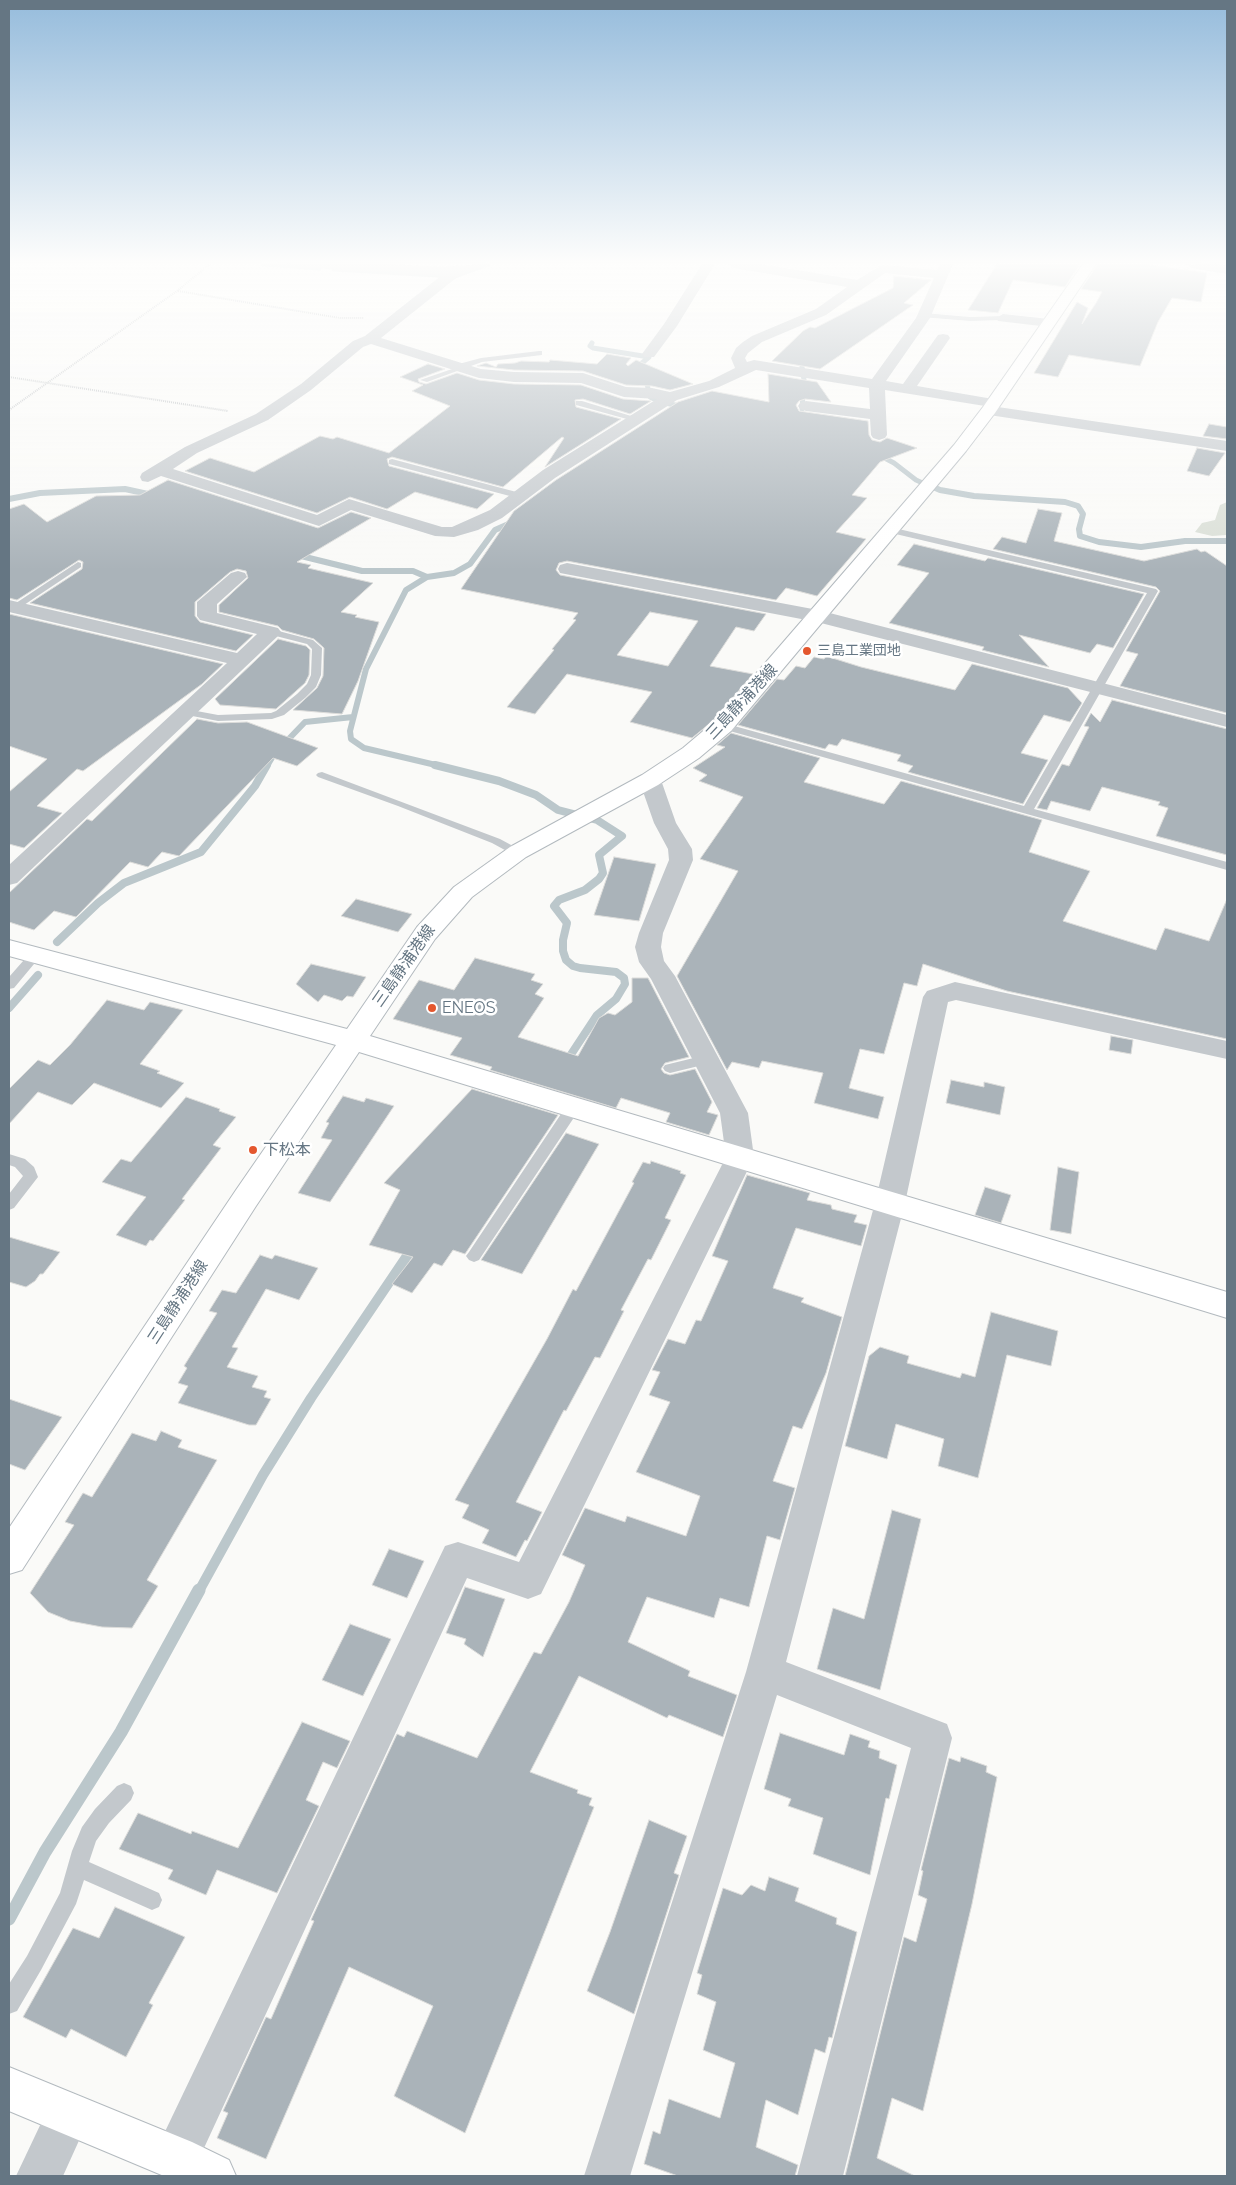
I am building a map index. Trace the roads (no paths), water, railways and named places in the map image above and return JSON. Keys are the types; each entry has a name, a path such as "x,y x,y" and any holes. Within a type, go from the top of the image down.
{"main road":[{"name":"三島静浦港線","path":"9,1558 352,1040 426,933 444,911 463,892 518,852 650,780 691,753 723,726 927,487 991,406 1019,366"},
{"path":"9,948 352,1040 1227,1305"},
{"path":"9,2089 194,2167"}],"street":[{"path":"331,366 306,387 262,416 191,450 153,474 319,521 349,504 441,532 454,532 472,526 496,514 549,474 671,397 714,384 752,366"},
{"path":"456,366 479,373 514,378 583,378 624,392 652,393 671,397"},
{"path":"741,366 743,370"},
{"path":"768,366 908,388 991,406 1227,446"},
{"path":"879,435 876,383 888,366"},
{"path":"908,388 923,366"},
{"path":"806,406 877,415"},
{"path":"567,569 818,616 1227,721"},
{"path":"238,577 206,602 207,616 271,632"},
{"path":"12,606 241,660"},
{"path":"9,878 271,632"},
{"path":"194,2167 458,1558 528,1582 740,1157 734,1113 662,976 652,962 648,946 651,933 681,860 680,849 665,823 650,780"},
{"path":"607,2176 765,1672 890,1204 936,998 955,991 1227,1050"},
{"path":"765,1672 933,1738 820,2176"},
{"path":"39,2176 69,2114"}],"lane":[{"path":"424,380 462,366"},
{"path":"578,403 637,419"},
{"path":"392,462 521,496"},
{"path":"890,530 1153,591 1028,809"},
{"path":"12,606 78,565"},
{"path":"186,712 218,718 272,716 288,708 301,696 312,685 316,675 317,648 310,642 271,632"},
{"path":"723,726 1028,809 1227,866"},
{"path":"322,775 436,817 518,852"},
{"path":"9,984 35,955"},
{"path":"670,1068 706,1060"},
{"path":"474,1256 574,1106"},
{"path":"9,1159 20,1163 29,1170 31,1177 9,1204"},
{"path":"9,2003 34,1963 65,1906 89,1834 102,1816 124,1792"},
{"path":"77,1867 152,1900"}],"waterway":[{"path":"643,366 650,397 660,402 685,407"},
{"path":"802,366 804,380 802,409"},
{"path":"877,454 894,463 916,480 927,485"},
{"path":"924,483 940,490 974,496 1065,502 1078,506 1083,514 1079,529 1080,536 1099,542 1141,547 1185,541 1227,541"},
{"path":"9,499 40,493 125,489 148,494 153,498"},
{"path":"427,577 454,573 470,564 495,530 513,522"},
{"path":"293,554 362,571 413,571 427,577"},
{"path":"427,577 406,590 366,669 350,731 351,739 364,748 440,766"},
{"path":"282,746 305,722 353,717"},
{"path":"267,766 273,756"},
{"path":"57,942 98,903 124,883 201,852 255,786 267,765"},
{"path":"435,765 499,781 536,795 558,810 597,820 622,836 599,855 603,873 599,879 585,890 559,900 554,906 567,923 563,940 563,951 566,960 573,966 580,968 616,972 624,978 625,984 616,999 597,1015 566,1062"},
{"path":"9,1008 38,975"},
{"path":"199,1591 263,1475 311,1398 413,1247"},
{"path":"9,1919 45,1852 121,1732 199,1590"}],"place":[{"name":"三島工業団地","path":"807,651"},
{"name":"ENEOS","path":"432,1008"},
{"name":"下松本","path":"253,1150"}]}
